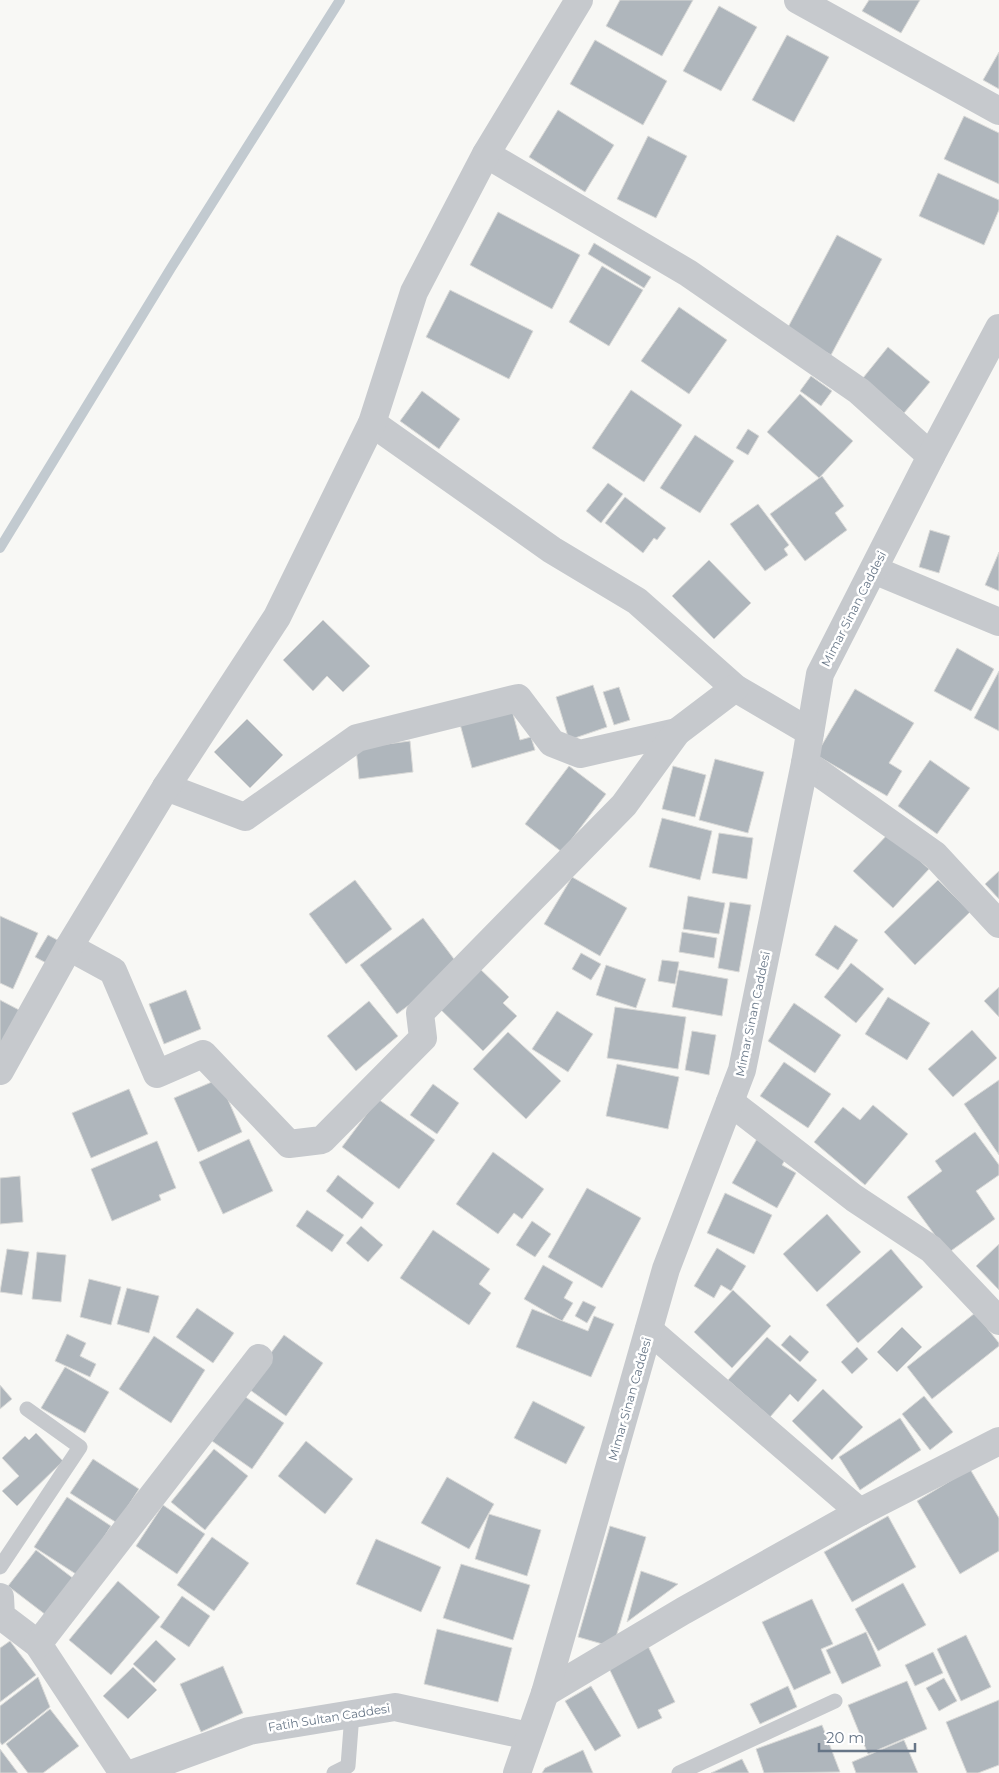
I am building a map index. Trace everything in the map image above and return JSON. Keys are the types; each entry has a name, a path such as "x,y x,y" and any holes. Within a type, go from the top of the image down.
{"street":[{"path":"0,1071 69,948 166,788 277,616 372,423 414,292 486,154 579,0"},
{"path":"798,0 999,111"},
{"path":"486,154 688,273 859,391 931,456"},
{"name":"Mimar Sinan Caddesi","path":"517,1773 545,1693 666,1269 742,1070 805,762 820,674 931,456 996,340"},
{"path":"372,423 552,550 637,601 735,688 810,732"},
{"path":"874,570 999,622"},
{"path":"69,948 113,971 157,1074 203,1054 289,1144 322,1140 423,1038 420,1013 624,805 677,732 735,688"},
{"path":"166,788 245,817 357,738 518,698 552,743 580,754 677,732"},
{"path":"805,762 935,855 999,924"},
{"path":"730,1102 854,1198 930,1250 999,1321"},
{"path":"649,1330 860,1512"},
{"path":"38,1644 259,1358"},
{"path":"545,1693 683,1611 860,1512 999,1441"},
{"path":"0,1597 1,1616 38,1644 123,1773"},
{"name":"Fatih Sultan Caddesi","path":"134,1773 249,1731 395,1707 529,1736"}],"lane":[{"path":"0,1567 80,1447 27,1409"},
{"path":"679,1773 835,1701"},
{"path":"334,1773 348,1766 352,1714"}],"building":[{"path":"620,0 693,0 662,56 606,26"},
{"path":"869,0 920,0 901,33 862,11"},
{"path":"719,6 757,27 721,91 683,71"},
{"path":"787,35 829,57 794,122 752,100"},
{"path":"595,40 667,81 643,125 570,84"},
{"path":"999,52 999,89 983,80"},
{"path":"558,110 614,145 585,192 529,157"},
{"path":"964,116 999,133 999,184 944,159"},
{"path":"648,136 687,156 656,218 617,199"},
{"path":"938,173 999,200 999,210 984,245 919,216"},
{"path":"498,212 580,255 552,309 470,265"},
{"path":"837,235 882,259 831,355 786,331"},
{"path":"594,243 651,277 644,288 588,254"},
{"path":"602,266 643,290 609,346 569,322"},
{"path":"450,290 533,331 509,379 426,337"},
{"path":"679,307 727,340 689,394 641,361"},
{"path":"888,347 930,382 904,413 863,378"},
{"path":"811,376 832,391 821,406 800,391"},
{"path":"631,390 682,425 644,482 592,448"},
{"path":"422,391 460,419 439,449 400,421"},
{"path":"800,394 853,441 819,478 767,432"},
{"path":"748,429 759,436 748,455 736,448"},
{"path":"695,435 734,461 700,513 660,488"},
{"path":"822,476 844,506 835,513 847,530 805,561 770,514"},
{"path":"608,483 623,494 601,523 586,511"},
{"path":"625,497 666,528 657,540 654,538 643,553 605,523"},
{"path":"758,504 789,545 784,549 788,555 765,571 730,524"},
{"path":"930,530 950,536 939,573 919,567"},
{"path":"999,552 999,591 985,585"},
{"path":"709,560 751,603 714,639 672,596"},
{"path":"323,620 370,666 343,692 327,676 313,691 283,660"},
{"path":"957,648 994,669 971,711 934,691"},
{"path":"999,671 999,731 974,718"},
{"path":"593,685 607,727 569,740 556,697"},
{"path":"619,687 630,720 614,725 603,692"},
{"path":"855,689 914,723 889,763 902,771 887,796 816,755"},
{"path":"512,710 520,740 531,737 535,750 472,768 460,724"},
{"path":"247,719 283,755 250,788 214,752"},
{"path":"410,741 413,772 359,779 356,748"},
{"path":"715,759 764,772 748,833 699,820"},
{"path":"930,760 970,788 937,834 898,806"},
{"path":"569,766 606,794 562,852 525,824"},
{"path":"673,766 706,775 695,817 662,809"},
{"path":"662,818 712,831 700,880 649,867"},
{"path":"719,833 753,838 747,879 712,873"},
{"path":"889,833 929,869 893,908 853,871"},
{"path":"999,871 999,899 985,884"},
{"path":"572,877 627,908 600,956 544,924"},
{"path":"355,880 392,929 346,964 309,914"},
{"path":"938,880 970,912 915,965 884,932"},
{"path":"688,896 725,903 719,934 683,929"},
{"path":"730,902 751,905 739,972 718,968"},
{"path":"0,916 38,933 13,989 0,983"},
{"path":"423,918 460,967 397,1014 360,965"},
{"path":"835,925 858,940 838,970 815,955"},
{"path":"682,932 717,938 714,958 679,952"},
{"path":"48,935 63,943 50,965 35,957"},
{"path":"581,953 601,964 591,980 572,969"},
{"path":"662,960 679,962 675,984 658,981"},
{"path":"851,963 884,989 856,1023 824,997"},
{"path":"476,965 509,997 503,1003 517,1016 483,1051 436,1005"},
{"path":"606,965 646,979 636,1008 596,995"},
{"path":"679,970 728,979 722,1016 672,1007"},
{"path":"999,987 999,1017 984,1001"},
{"path":"186,990 201,1029 164,1044 149,1004"},
{"path":"888,997 930,1023 907,1060 865,1034"},
{"path":"0,1000 21,1011 0,1049"},
{"path":"369,1001 398,1036 356,1071 327,1036"},
{"path":"794,1003 841,1035 815,1073 768,1041"},
{"path":"615,1007 686,1017 678,1069 607,1058"},
{"path":"557,1011 593,1034 568,1072 532,1049"},
{"path":"972,1030 997,1058 953,1097 928,1069"},
{"path":"692,1031 716,1035 709,1075 685,1070"},
{"path":"508,1032 561,1081 526,1119 473,1069"},
{"path":"784,1062 831,1094 808,1128 760,1096"},
{"path":"617,1064 679,1077 668,1129 606,1116"},
{"path":"219,1079 242,1132 198,1152 174,1098"},
{"path":"999,1080 999,1155 964,1104"},
{"path":"433,1084 459,1103 437,1134 410,1115"},
{"path":"129,1089 148,1134 91,1158 72,1113"},
{"path":"378,1099 435,1140 399,1189 342,1147"},
{"path":"873,1105 908,1134 865,1185 814,1142 843,1107 860,1120"},
{"path":"975,1132 999,1165 999,1175 976,1191 995,1219 948,1253 907,1197 942,1171 935,1161"},
{"path":"758,1137 789,1153 782,1165 796,1173 777,1208 732,1183"},
{"path":"249,1139 273,1191 223,1214 199,1162"},
{"path":"157,1141 176,1188 159,1195 161,1200 112,1221 91,1169"},
{"path":"493,1152 544,1189 522,1219 514,1213 498,1234 456,1204"},
{"path":"338,1175 374,1203 362,1219 326,1191"},
{"path":"20,1176 23,1222 0,1224 0,1178"},
{"path":"587,1188 641,1218 602,1288 548,1257"},
{"path":"725,1193 772,1215 754,1254 707,1233"},
{"path":"307,1210 344,1235 332,1252 296,1226"},
{"path":"827,1214 861,1252 817,1292 783,1254"},
{"path":"532,1221 551,1234 535,1257 516,1245"},
{"path":"361,1226 383,1245 368,1262 346,1243"},
{"path":"433,1230 490,1269 479,1284 491,1293 469,1325 400,1278"},
{"path":"999,1244 999,1290 976,1266"},
{"path":"717,1248 746,1266 731,1291 721,1285 714,1298 694,1286"},
{"path":"7,1249 29,1252 22,1295 0,1292"},
{"path":"891,1249 923,1287 858,1343 826,1305"},
{"path":"37,1252 66,1255 61,1302 32,1299"},
{"path":"543,1265 573,1282 564,1298 573,1303 562,1321 524,1299"},
{"path":"89,1279 121,1287 111,1325 80,1317"},
{"path":"127,1288 159,1296 149,1333 117,1324"},
{"path":"733,1290 771,1326 732,1368 694,1332"},
{"path":"583,1301 596,1307 587,1323 575,1316"},
{"path":"197,1308 234,1333 213,1363 176,1337"},
{"path":"532,1309 588,1331 594,1316 614,1324 591,1377 516,1347"},
{"path":"975,1313 999,1343 999,1346 932,1399 907,1367"},
{"path":"902,1327 922,1347 897,1372 877,1352"},
{"path":"67,1334 86,1343 80,1356 96,1364 90,1377 55,1361"},
{"path":"284,1335 323,1363 286,1416 246,1387"},
{"path":"790,1335 809,1352 800,1362 781,1345"},
{"path":"154,1336 205,1370 171,1423 119,1389"},
{"path":"767,1337 817,1380 798,1402 790,1394 770,1417 728,1380"},
{"path":"857,1347 868,1359 852,1374 841,1362"},
{"path":"65,1367 109,1392 85,1433 41,1408"},
{"path":"0,1385 12,1399 0,1409"},
{"path":"823,1389 863,1427 832,1460 792,1421"},
{"path":"244,1396 284,1423 252,1469 212,1441"},
{"path":"924,1396 953,1432 930,1450 902,1414"},
{"path":"533,1401 585,1427 566,1464 514,1438"},
{"path":"900,1418 921,1450 860,1490 839,1457"},
{"path":"36,1433 63,1461 17,1506 2,1491 19,1476 2,1458 25,1436 29,1440"},
{"path":"306,1441 353,1479 325,1514 278,1476"},
{"path":"214,1449 248,1476 205,1530 171,1502"},
{"path":"93,1459 139,1489 117,1523 70,1493"},
{"path":"970,1469 999,1518 999,1551 960,1574 917,1501"},
{"path":"447,1477 494,1504 469,1549 421,1523"},
{"path":"67,1497 111,1526 79,1576 34,1547"},
{"path":"163,1505 205,1534 177,1574 136,1546"},
{"path":"489,1514 541,1530 527,1576 475,1559"},
{"path":"888,1516 916,1567 852,1602 824,1552"},
{"path":"610,1526 646,1537 613,1647 578,1637"},
{"path":"212,1537 249,1563 214,1611 177,1585"},
{"path":"376,1539 441,1567 421,1612 356,1584"},
{"path":"36,1550 74,1579 46,1615 8,1586"},
{"path":"461,1564 530,1585 513,1640 443,1618"},
{"path":"641,1571 678,1584 627,1622"},
{"path":"118,1581 160,1617 111,1675 69,1640"},
{"path":"903,1583 926,1625 878,1651 855,1609"},
{"path":"182,1596 210,1616 189,1647 160,1627"},
{"path":"812,1599 833,1644 821,1649 831,1673 794,1690 762,1622"},
{"path":"437,1629 512,1648 498,1702 424,1684"},
{"path":"866,1632 881,1666 842,1684 826,1650"},
{"path":"966,1635 991,1687 961,1701 937,1649"},
{"path":"156,1640 176,1659 154,1683 133,1664"},
{"path":"10,1641 36,1675 0,1702 0,1648"},
{"path":"646,1642 675,1702 658,1710 662,1718 638,1729 606,1662"},
{"path":"933,1652 943,1673 915,1686 905,1665"},
{"path":"223,1666 243,1713 201,1732 180,1684"},
{"path":"133,1667 157,1690 128,1719 103,1696"},
{"path":"38,1677 50,1707 2,1745 0,1742 0,1706"},
{"path":"944,1678 957,1701 939,1711 926,1688"},
{"path":"907,1681 927,1729 868,1754 848,1705"},
{"path":"591,1686 621,1736 595,1751 565,1701"},
{"path":"788,1686 797,1707 760,1724 750,1704"},
{"path":"999,1700 999,1765 978,1773 967,1773 946,1722"},
{"path":"50,1709 79,1746 43,1773 28,1773 6,1744"},
{"path":"822,1725 840,1772 764,1773 756,1749"},
{"path":"904,1740 918,1773 856,1773 852,1762"},
{"path":"0,1749 18,1773 0,1773"},
{"path":"583,1750 593,1773 542,1773 545,1768"},
{"path":"742,1759 749,1773 711,1773"}],"waterway":[{"path":"0,548 171,268 340,0"}]}
